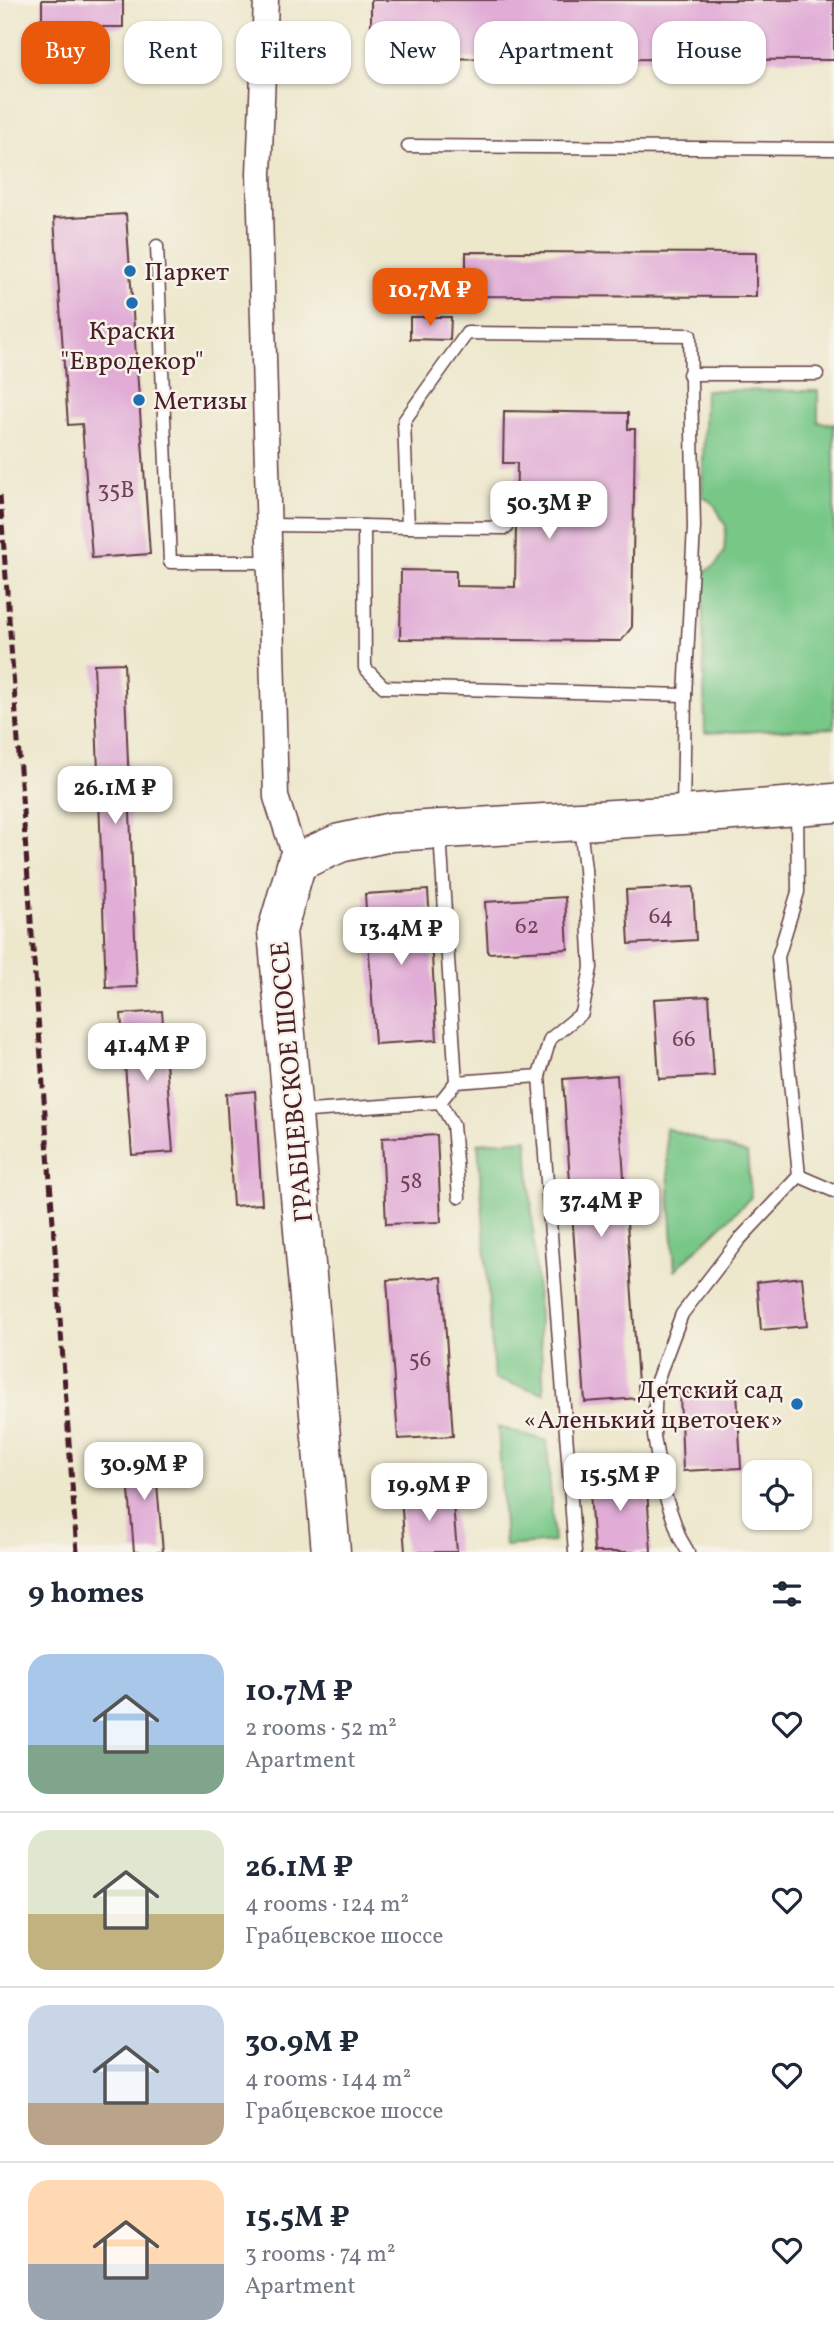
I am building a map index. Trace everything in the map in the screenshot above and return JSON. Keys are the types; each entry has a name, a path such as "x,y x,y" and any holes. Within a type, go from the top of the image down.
{"main road":[{"path":"297,862 340,843 391,832 683,815 834,803"},
{"name":"ГРАБЦЕВСКОЕ ШОССЕ","path":"297,862 277,931 331,1552"}],"street":[{"path":"265,0 259,174 276,797 297,862"}],"lane":[{"path":"408,146 834,149"},
{"path":"157,246 170,562 269,562"},
{"path":"408,527 404,421 467,333 690,335 694,527 685,695 683,815"},
{"path":"689,374 817,373"},
{"path":"267,525 506,528 505,493"},
{"path":"364,526 365,668 384,687 685,695"},
{"path":"688,1552 680,1538 663,1490 654,1436 656,1382 682,1314 739,1240 799,1176 778,957 798,892 797,806"},
{"path":"575,1552 539,1076 550,1039 582,1013 591,968 579,821"},
{"path":"293,1112 440,1102 456,1082 439,830"},
{"path":"456,1082 539,1076"},
{"path":"440,1102 453,1125 459,1198"},
{"path":"799,1176 834,1191"}],"green space":[{"path":"705,390 818,391 818,422 834,424 834,728 705,733 702,573 716,565 724,552 726,526 714,504 702,496"},
{"path":"665,1128 747,1154 751,1197 675,1270"},
{"path":"527,1139 544,1393 494,1379 478,1143"},
{"path":"498,1427 547,1441 554,1542 505,1546"}],"building":[{"path":"42,0 123,0 123,27 110,27 110,21 42,21"},
{"path":"371,0 834,0 834,60 766,60 766,21 652,21 652,59 638,59 638,21 474,21 474,58 460,58 460,21 371,21"},
{"path":"126,214 150,554 92,558 82,424 68,425 54,218"},
{"path":"466,252 756,253 756,297 466,296"},
{"path":"410,317 451,317 450,340 410,339"},
{"path":"504,411 628,413 628,429 635,429 632,627 621,641 400,639 401,570 456,571 456,586 515,587 517,463 503,463"},
{"path":"124,663 137,987 106,988 94,664"},
{"path":"693,887 696,940 629,944 626,890"},
{"path":"428,890 437,1040 375,1044 365,894"},
{"path":"565,897 568,949 488,953 485,902"},
{"path":"709,996 714,1076 659,1079 654,999"},
{"path":"162,1011 173,1152 132,1155 121,1014"},
{"path":"617,1075 639,1398 585,1402 563,1079"},
{"path":"255,1091 262,1204 233,1206 226,1094"},
{"path":"437,1135 441,1222 386,1224 382,1138"},
{"path":"442,1277 453,1436 398,1439 387,1280"},
{"path":"802,1277 807,1326 761,1330 757,1282"},
{"path":"737,1390 741,1468 683,1471 680,1393"},
{"path":"154,1450 163,1552 134,1552 126,1453"},
{"path":"646,1472 651,1552 594,1552 589,1476"},
{"path":"452,1492 457,1552 405,1552 401,1496"}],"railway":[{"path":"0,495 77,1552"}],"place":[{"name":"Паркет","path":"130,271"},
{"name":"Краски \"Евродекор\"","path":"132,303"},
{"name":"Метизы","path":"139,400"},
{"name":"Детский сад «Аленький цветочек»","path":"797,1404"}]}
